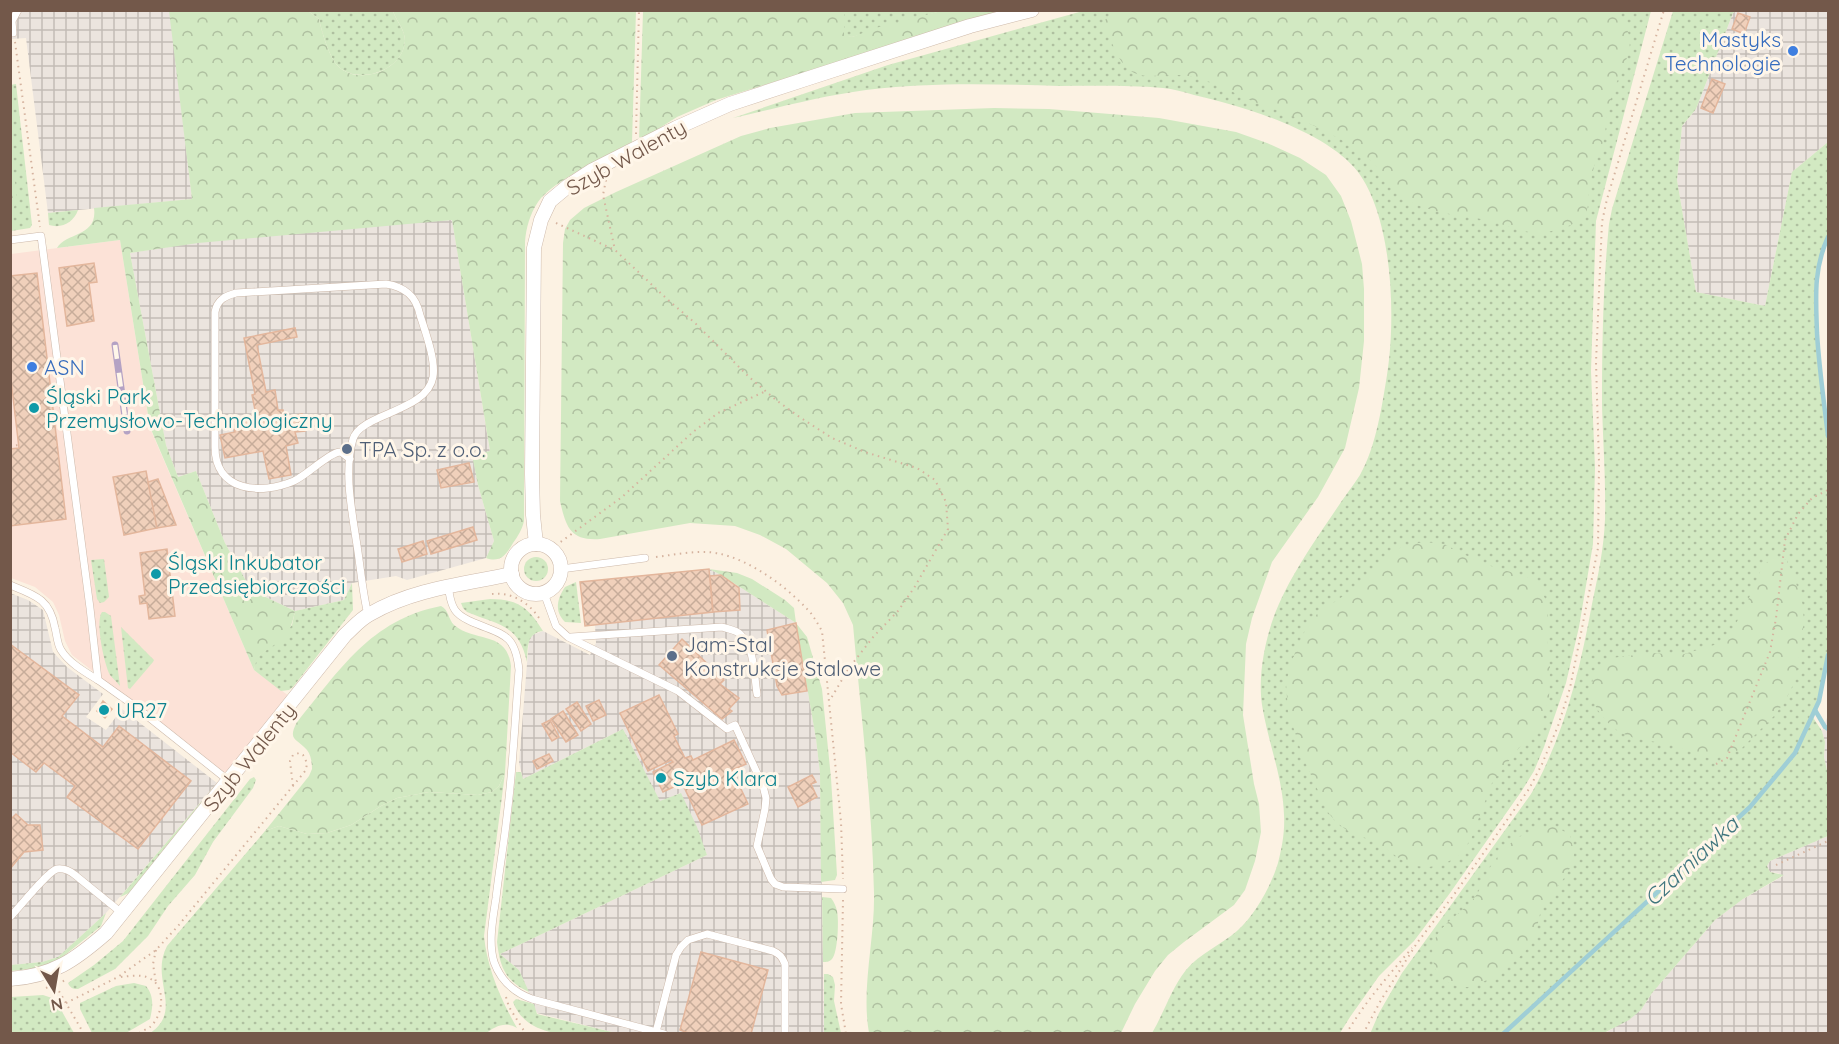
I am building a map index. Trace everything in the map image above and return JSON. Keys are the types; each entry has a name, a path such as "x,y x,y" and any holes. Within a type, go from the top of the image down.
{"street":[{"name":"Szyb Walenty","path":"536,544 532,474 534,248 541,220 550,201 576,181 609,162 729,104 970,26 1032,10"},
{"path":"536,544 551,549 560,561 560,577 556,584 544,593 528,592 515,582 512,574 513,560 522,549 536,544"},
{"name":"Szyb Walenty","path":"10,980 42,975 56,970 76,958 106,933 345,635 368,615 413,596 512,574"}],"lane":[{"path":"12,33 12,21 18,10"},
{"path":"10,240 41,236 98,680"},
{"path":"350,459 341,452 334,453 294,480 267,487 242,486 224,477 218,467 215,454 215,312 216,305 222,299 236,293 386,284 404,289 418,307 432,361 431,382 417,398 402,408 367,424 356,433 350,459 350,496 368,615"},
{"path":"561,569 645,558"},
{"path":"10,585 46,603 54,618 62,653 136,707 229,781"},
{"path":"448,587 453,608 461,616 497,630 510,640 517,654 519,670 507,814 491,947 500,975 508,986 531,999 660,1033 676,955 688,940 707,934 773,951 779,953 783,958 785,964 785,1034"},
{"path":"544,593 556,626 568,637 678,691 727,729 735,725 763,786 766,798 765,809 757,846 771,879 776,884 783,887 843,889"},
{"path":"568,637 722,627 739,632 747,641 751,654 757,694"},
{"path":"10,917 50,873 60,868 75,875 123,914"}],"path":[{"path":"636,128 639,10"},
{"path":"1363,1034 1381,1000 1418,943 1529,789 1558,726 1570,688 1598,548 1599,462 1596,362 1602,222 1664,10"},
{"path":"12,33 41,236"},
{"path":"609,162 603,195 615,250"},
{"path":"541,220 559,224 615,250 766,391 801,418 832,438 865,452 917,468 935,480 946,502 948,529 929,564 898,611 874,636 849,668 830,700"},
{"path":"551,549 622,498 693,432 718,413 766,391"},
{"path":"10,446 19,445"},
{"path":"1716,764 1727,758 1770,652 1785,540 1798,514 1812,498 1828,490"},
{"path":"645,558 704,551 728,555 757,570 787,590 808,609 822,631 843,852 841,1004 846,1034"},
{"path":"483,595 503,593 511,595 527,603 543,624"},
{"path":"66,1004 118,977 156,950 178,926 293,786 306,770 307,763 303,755 299,753 293,755 290,761 293,786"},
{"path":"1776,865 1828,841"},
{"path":"1346,1034 1381,983 1418,943"},
{"path":"138,1034 151,1026 160,1010 160,991 156,983 153,964 156,950"},
{"path":"500,975 509,1007 526,1034"},
{"path":"40,990 56,986 73,976"},
{"path":"118,977 141,976 156,983"},
{"path":"56,986 84,1034"}],"shaded area":[{"path":"1737,10 1828,11 1828,142 1792,172 1765,306 1696,292 1677,180 1682,126 1696,109 1733,13"},
{"path":"10,11 170,11 192,199 48,213 26,38 11,39"},
{"path":"452,219 490,452 473,455 478,485 494,541 486,558 407,580 396,576 352,583 344,600 295,611 251,590 225,543 196,471 178,477 166,445 130,253 192,243"},
{"path":"120,240 150,428 254,670 289,696 226,775 72,655 65,641 59,615 53,602 35,587 11,578 11,254"},
{"path":"709,569 796,623 820,773 824,1033 616,1033 537,1013 519,970 500,954 707,855 680,793 660,802 623,729 523,779 519,763 529,639 532,635 543,631 590,655 596,643 595,625 585,626 580,582"},
{"path":"10,593 28,600 43,610 53,652 67,667 103,694 86,717 106,730 122,709 217,783 106,913 58,957 42,962 11,965"},
{"path":"1828,715 1828,775 1822,731"},
{"path":"1828,836 1828,1033 1604,1034 1641,1010 1652,993 1715,920 1743,899 1783,876 1770,872 1767,866 1770,861"}],"green space":[{"path":"169,11 308,11 319,19 326,44 335,63 348,73 369,75 389,67 402,51 405,37 393,11 636,11 632,142 582,169 545,194 538,202 527,226 525,242 524,521 520,533 499,559 486,558 494,541 472,455 490,451 452,220 198,243 130,253 166,445 178,477 196,471 225,543 251,590 295,611 286,636 257,658 254,670 150,427 120,240 57,248 87,229 94,217 94,208 192,199"},
{"path":"308,11 393,11 405,37 402,51 397,60 379,72 357,75 347,72 335,63 326,44 319,19"},
{"path":"643,11 844,11 844,35 852,37 879,27 941,11 1002,11 716,100 677,117 639,141"},
{"path":"844,11 941,11 852,37 844,36"},
{"path":"1083,11 1651,11 1596,221 1591,371 1595,468 1593,544 1579,627 1566,683 1544,747 1534,771 1521,792 1414,941 1379,976 1340,1033 1152,1033 1186,970 1237,931 1256,909 1275,872 1279,857 1284,827 1283,801 1262,705 1261,673 1267,640 1279,604 1293,576 1366,464 1378,426 1390,352 1391,299 1385,242 1370,192 1358,172 1344,157 1326,144 1282,122 1236,106 1163,88 987,84 914,86 866,90 832,96 733,118 888,65"},
{"path":"1124,11 1614,11 1627,30 1630,46 1625,64 1613,90 1604,138 1590,181 1586,212 1577,222 1565,227 1534,233 1486,220 1432,210 1415,204 1399,193 1370,160 1342,140 1309,123 1261,105 1219,85 1180,75 1136,74 1128,69 1120,59 1102,23 1108,17"},
{"path":"1673,11 1737,11 1733,13 1696,109 1682,126 1677,180 1696,292 1765,306 1792,172 1828,142 1828,237 1819,262 1815,288 1819,368 1828,436 1828,655 1819,701 1812,716 1822,731 1825,742 1824,757 1828,775 1828,836 1770,861 1767,866 1770,872 1784,875 1743,899 1715,920 1652,993 1641,1010 1629,1020 1604,1033 1370,1034 1402,973 1531,794 1562,726 1587,629 1604,530 1602,360 1609,224"},
{"path":"16,84 32,225 30,228 11,231 10,85"},
{"path":"994,108 1049,109 1159,118 1236,132 1267,143 1300,158 1326,175 1341,196 1351,221 1362,264 1364,341 1359,388 1345,448 1318,497 1272,562 1252,618 1246,644 1243,715 1259,804 1261,832 1255,861 1245,890 1234,905 1168,955 1155,971 1121,1033 869,1033 867,981 874,910 871,826 853,625 843,603 827,583 786,549 760,535 735,526 690,523 600,539 582,538 567,525 560,501 563,243 565,229 570,220 584,208 616,192 741,136 770,128 855,113"},
{"path":"11,167 16,202 11,212"},
{"path":"78,210 67,224 49,225 48,213"},
{"path":"1424,542 1444,544 1481,563 1533,579 1548,605 1547,652 1550,667 1549,699 1541,724 1492,783 1471,839 1464,849 1458,856 1444,864 1429,867 1415,866 1400,859 1378,843 1348,831 1327,811 1303,757 1288,711 1286,683 1292,660 1303,634 1317,614 1352,590 1402,546"},
{"path":"536,557 541,558 547,564 547,574 541,580 536,581 531,580 525,574 524,569 525,564 531,558"},
{"path":"1775,557 1787,560 1802,599 1804,622 1798,664 1793,685 1785,701 1775,715 1741,749 1711,759 1672,745 1634,738 1619,732 1606,721 1597,709 1590,693 1594,674 1611,658 1652,653 1681,655 1714,645 1725,638 1746,605 1763,565"},
{"path":"104,559 109,597 100,603 97,599 91,560"},
{"path":"709,569 737,573 752,579 794,608 796,623 721,575"},
{"path":"576,582 581,623 565,622 558,609 560,596 565,587"},
{"path":"352,583 353,610 293,687 281,691 254,670 256,658 292,625 295,611 344,600"},
{"path":"500,599 522,606 533,616 543,631 537,632 531,638 527,662 519,640 513,633 467,612 461,603"},
{"path":"441,606 446,610 454,625 471,634 497,642 508,655 511,666 505,773 499,786 492,792 478,795 429,792 397,798 351,825 327,833 307,834 279,826 265,831 309,776 312,769 308,752 293,736 297,722 343,666 376,635 416,613"},
{"path":"102,612 111,616 120,686 110,675 103,653 99,624"},
{"path":"796,623 807,637 822,689 831,778 837,875 835,880 821,882 820,773"},
{"path":"121,627 154,660 130,689 128,688"},
{"path":"623,729 660,801 681,793 707,855 500,954 519,970 529,992 514,983 505,972 500,959 497,942 516,772 521,772 523,779"},
{"path":"505,773 484,936 488,960 496,984 517,1028 500,1025 485,1034 149,1034 159,1025 164,1015 166,1005 162,971 167,946 265,831 279,826 307,834 327,833 351,825 397,798 429,792 478,795 492,792 499,786"},
{"path":"254,777 256,780 253,788 213,842 195,875 168,906 148,936 115,969 78,989 71,987 68,983 123,941 250,779"},
{"path":"217,783 129,893 120,897"},
{"path":"1555,826 1570,835 1574,851 1573,860 1567,874 1544,904 1534,938 1526,949 1503,970 1476,985 1461,987 1440,977 1435,969 1432,954 1436,937 1441,930 1472,901 1489,869 1509,845 1534,830"},
{"path":"822,897 831,898 838,915 836,950 832,959 826,962 823,962"},
{"path":"106,913 101,926 60,959 38,968 11,971 11,965 42,962 58,957"},
{"path":"824,974 833,977 834,1001 841,1033 824,1033"},
{"path":"134,983 146,986 152,998 150,1019 126,1033 92,1033 80,1009 80,1003 116,986"},
{"path":"43,995 55,999 74,1033 11,1033 11,997"},
{"path":"516,999 534,1004 537,1014 616,1033 554,1033 541,1029 524,1019 513,1002"}],"building":[{"path":"1738,13 1750,17 1744,34 1732,29"},
{"path":"1712,79 1725,84 1713,113 1701,108"},
{"path":"94,263 97,282 89,283 94,321 67,326 59,268"},
{"name":"Śląski Park Przemysłowo-Technologiczny","path":"37,273 66,519 10,526 10,449 19,448 10,372 10,276"},
{"path":"295,328 297,337 257,345 266,392 275,390 278,410 283,410 284,418 302,414 305,431 295,432 298,443 286,446 291,475 269,479 263,451 225,458 220,435 235,432 232,420 256,415 252,395 255,394 244,338"},
{"path":"469,463 474,482 441,488 437,470"},
{"path":"146,471 157,528 124,535 113,477"},
{"path":"158,479 176,525 157,528 148,482"},
{"path":"473,527 477,540 431,554 427,541"},
{"path":"423,541 427,554 402,562 398,549"},
{"name":"Śląski Inkubator Przedsiębiorczości","path":"167,549 175,616 149,619 147,603 140,604 139,596 145,595 140,553"},
{"path":"709,569 713,612 585,626 580,582"},
{"path":"721,575 739,588 740,610 713,612 710,576"},
{"path":"796,623 807,691 782,695 777,686 767,630"},
{"path":"682,639 724,680 720,684 739,698 729,709 732,711 722,719 659,665"},
{"path":"10,644 79,695 62,716 103,747 119,726 191,781 138,849 67,797 75,786 44,763 36,772 10,752"},
{"path":"659,695 678,734 674,736 685,758 691,756 693,760 734,740 746,764 732,770 748,804 702,825 682,783 663,792 653,772 673,762 671,760 648,771 620,713"},
{"path":"599,700 606,715 593,721 586,706"},
{"name":"UR27","path":"103,701 112,709 105,718 97,711"},
{"path":"577,702 591,724 581,731 566,709"},
{"path":"563,711 578,735 566,742 551,719"},
{"path":"550,720 559,737 552,741 542,724"},
{"path":"549,754 553,761 537,769 533,761"},
{"path":"812,775 816,782 811,784 817,797 798,807 788,787"},
{"path":"16,814 28,825 40,825 43,850 24,852 10,869 10,820"},
{"path":"701,952 768,970 751,1034 691,1034 680,1030"}],"waterway":[{"name":"Czarniawka","path":"1828,237 1820,261 1816,296 1818,346 1828,436"},
{"name":"Czarniawka","path":"1503,1034 1750,807 1795,753 1819,701 1828,655"},
{"path":"1815,710 1828,729"}],"railway":[{"path":"115,345 127,431"}],"place":[{"name":"Mastyks Technologie","path":"1793,51"},
{"name":"ASN","path":"32,367"},
{"name":"Śląski Park Przemysłowo-Technologiczny","path":"34,408"},
{"name":"TPA Sp. z o.o.","path":"347,449"},
{"name":"Śląski Inkubator Przedsiębiorczości","path":"156,574"},
{"name":"Jam-Stal Konstrukcje Stalowe","path":"672,656"},
{"name":"UR27","path":"104,710"},
{"name":"Szyb Klara","path":"661,778"}]}
